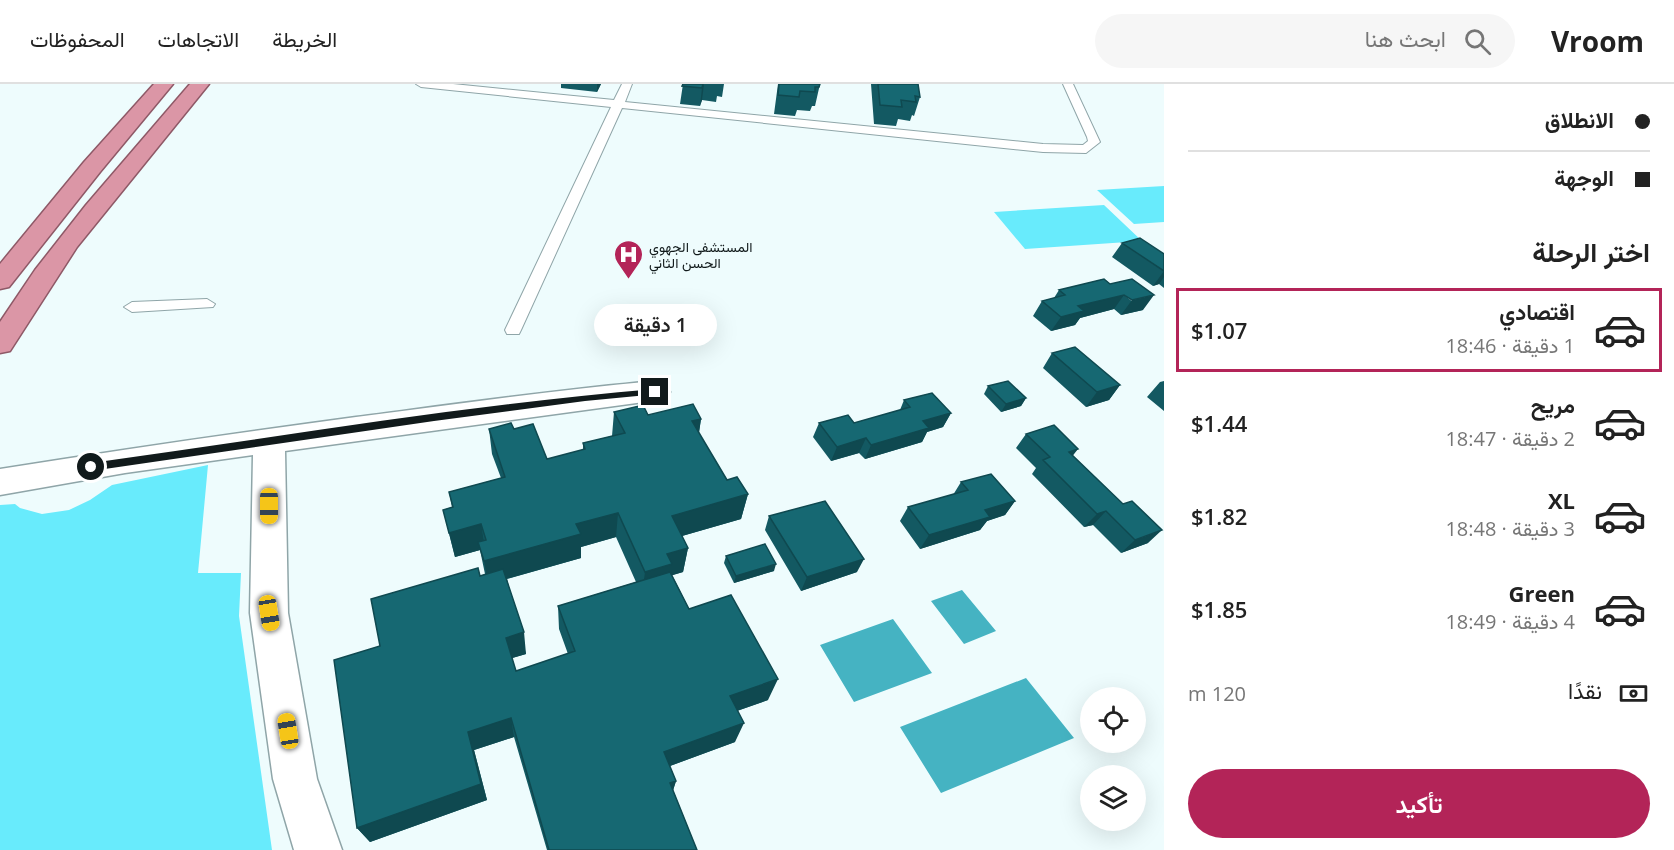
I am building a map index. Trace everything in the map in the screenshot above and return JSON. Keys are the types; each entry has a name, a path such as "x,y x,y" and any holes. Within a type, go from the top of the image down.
{"highway":[{"path":"0,281 92,167 164,84"},
{"path":"0,344 21,308 75,236 200,84"}],"street":[{"path":"0,482 125,461 527,406 655,392"},
{"path":"269,442 269,613 295,779 318,850"}],"lane":[{"path":"421,84 1043,148 1086,149 1094,142 1093,137 1068,84"},
{"path":"513,330 627,84"},
{"path":"132,307 207,304"}],"shaded area":[{"path":"1164,186 1164,222 1134,224 1097,190"},
{"path":"1104,205 1142,241 1025,249 994,212"},
{"path":"208,465 198,573 241,573 239,616 272,850 0,850 0,505 15,504 20,508 42,514 69,510 90,500 112,485"},
{"path":"962,590 996,631 964,644 931,601"},
{"path":"893,619 932,673 854,702 820,645"},
{"path":"1026,678 1074,738 941,793 900,727"}],"building":[{"path":"683,84 703,84 702,88 682,86"},
{"path":"779,84 820,84 819,87 815,87 815,92 800,91 799,97 778,95"},
{"path":"878,84 918,84 920,97 915,96 916,102 901,100 902,107 880,105"},
{"path":"1140,238 1164,254 1164,271 1122,243"},
{"path":"1104,279 1110,284 1132,279 1154,295 1132,300 1124,295 1078,306 1084,311 1061,317 1042,301 1065,295 1059,290"},
{"path":"1075,347 1120,385 1097,392 1052,353"},
{"path":"1008,381 1026,398 1006,404 988,386"},
{"path":"932,393 951,413 923,421 929,428 871,445 866,438 837,447 819,423 848,415 854,423 910,407 904,400"},
{"path":"693,404 701,419 692,421 727,480 737,477 748,494 672,516 688,548 667,554 672,564 645,572 618,513 576,524 581,534 484,561 478,542 486,540 481,524 449,533 443,510 453,507 449,492 505,477 489,429 511,423 514,429 533,424 547,459 585,449 583,443 625,433 614,412 643,405 648,415"},
{"path":"1054,425 1078,449 1069,452 1123,504 1132,501 1162,530 1135,540 1106,511 1097,514 1043,460 1050,457 1026,434"},
{"path":"991,474 1015,501 985,510 990,517 929,535 908,507 968,490 961,482"},
{"path":"825,501 864,559 807,577 769,516"},
{"path":"765,544 776,564 736,576 726,556"},
{"path":"478,568 480,576 503,569 524,632 506,638 516,671 575,651 558,606 670,572 689,609 731,595 778,679 730,696 744,723 664,752 676,781 670,783 697,850 549,850 511,718 468,732 481,784 357,828 334,660 380,646 371,599"}],"place":[{"name":"المستشفى الجهوي الحسن الثاني","path":"628,280"}],"route":[{"path":"91,467 434,418 585,398 655,392"}]}
